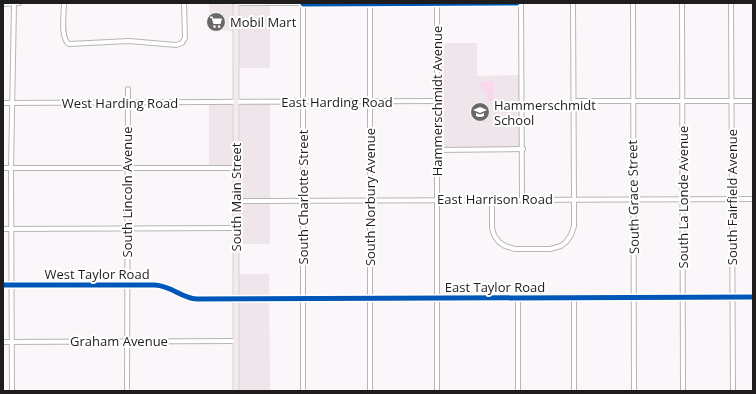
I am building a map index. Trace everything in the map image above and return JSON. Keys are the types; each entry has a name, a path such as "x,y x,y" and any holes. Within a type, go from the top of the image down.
{"main road":[{"name":"South Main Street","path":"236,3 236,391"}],"street":[{"path":"3,4 16,3 12,103 12,391"},
{"path":"64,3 64,37 65,41 71,45 114,42 144,42 176,45 182,43 185,38 184,3"},
{"path":"236,3 517,3"},
{"name":"South Charlotte Street","path":"303,3 303,391"},
{"path":"521,3 523,149 522,200"},
{"path":"492,200 492,228 494,235 499,242 505,246 515,249 550,249 561,246 571,235 574,226 573,3"},
{"name":"South Grace Street","path":"633,3 632,101 634,200 634,391"},
{"name":"South La Londe Avenue","path":"682,3 683,391"},
{"name":"South Fairfield Avenue","path":"731,3 732,391"},
{"name":"South Norbury Avenue","path":"370,4 370,391"},
{"name":"Hammerschmidt Avenue","path":"437,4 437,391"},
{"name":"South Lincoln Avenue","path":"127,391 128,88"},
{"name":"East Harding Road","path":"237,102 437,101"},
{"path":"574,101 753,101"},
{"name":"West Harding Road","path":"3,103 237,102"},
{"path":"437,150 523,149"},
{"path":"3,168 236,168"},
{"name":"East Harrison Road","path":"236,200 753,199"},
{"path":"3,229 236,228"},
{"name":"West Taylor Road","path":"3,285 160,285 173,289 183,296 194,299 236,298"},
{"path":"574,297 574,391"},
{"name":"East Taylor Road","path":"236,298 753,297"},
{"path":"518,298 518,391"},
{"name":"Graham Avenue","path":"3,342 236,341"}],"shaded area":[{"path":"209,3 234,5 234,32 210,28"},
{"path":"238,5 270,5 270,68 238,68"},
{"name":"Hammerschmidt School","path":"438,43 477,43 477,76 520,75 521,147 439,148"},
{"path":"493,81 493,100 489,101 485,92 478,86 482,82"},
{"path":"209,101 235,101 235,169 209,169"},
{"path":"270,103 270,244 238,244 238,104"},
{"path":"479,107 484,107 490,111 490,115 486,122 481,122 477,115 477,109"},
{"path":"237,274 269,274 270,391 237,391"}],"cycle path":[{"path":"303,4 517,3"},
{"path":"3,285 155,285 166,287 186,297 197,299 753,297"}],"place":[{"name":"Mobil Mart","path":"216,22"},
{"name":"Hammerschmidt School","path":"480,112"}]}
